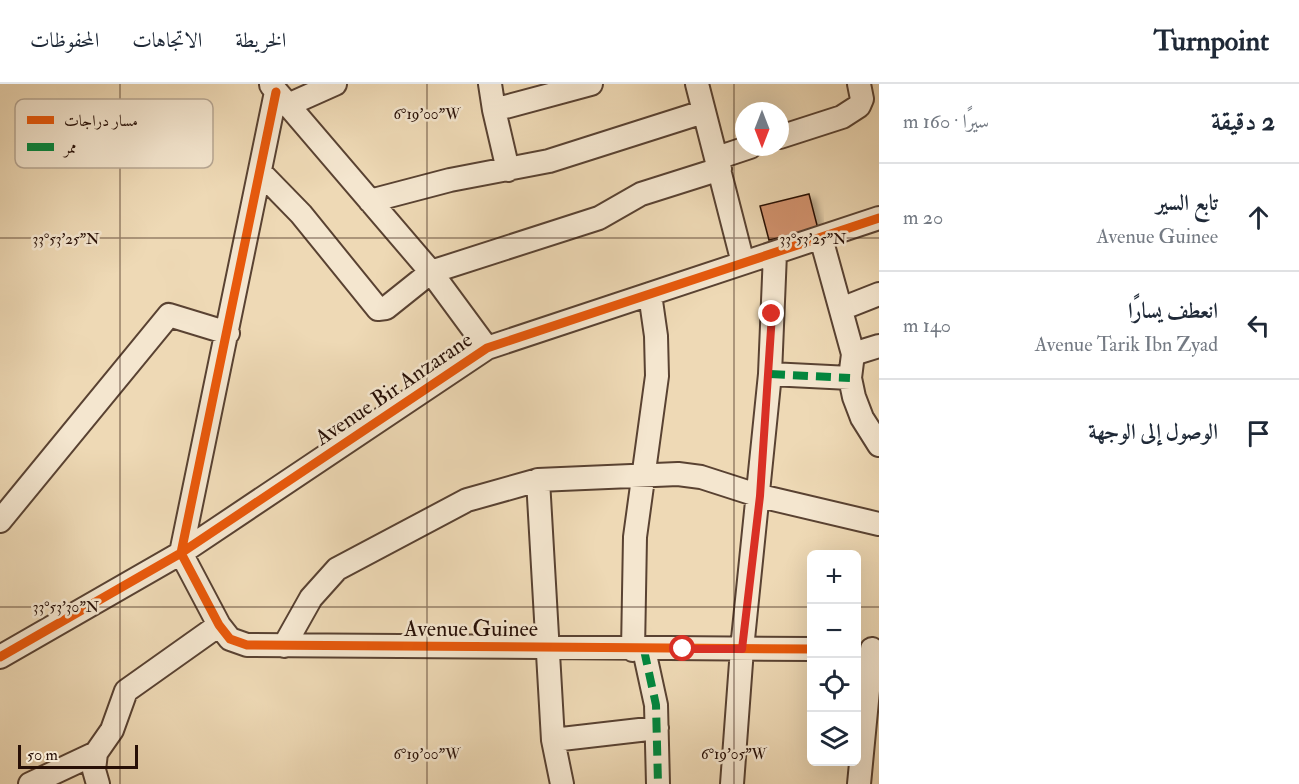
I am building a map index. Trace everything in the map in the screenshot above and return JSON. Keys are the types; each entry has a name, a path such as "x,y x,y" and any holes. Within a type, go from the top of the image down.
{"street":[{"path":"278,94 335,84"},
{"path":"489,84 508,170"},
{"path":"494,110 591,84"},
{"path":"697,84 743,263"},
{"path":"789,134 851,112 862,99 859,84"},
{"path":"181,553 278,94"},
{"path":"278,94 431,272 487,348"},
{"path":"370,201 450,180 549,162 703,112"},
{"path":"261,173 301,214 374,307 386,308 431,272 599,218 641,194 735,154"},
{"name":"Avenue Bir Anzarane","path":"0,657 181,553 487,348 879,218"},
{"path":"821,238 853,354 850,378 870,415 879,445"},
{"path":"732,784 742,649 760,496 770,374 775,253"},
{"path":"650,294 658,356 635,537 638,650 656,705 658,784"},
{"path":"841,309 879,294"},
{"path":"0,521 169,315 228,333"},
{"path":"853,354 879,346"},
{"path":"770,374 850,378"},
{"path":"284,646 310,598 337,569 467,500 538,480 643,474 701,477 760,496 879,524"},
{"path":"538,480 553,740 562,784"},
{"name":"Avenue Guinee","path":"181,553 219,625 230,639 247,645 638,650 807,649"},
{"path":"98,784 94,770 96,753 112,730 126,691 219,625"},
{"path":"859,784 869,649"},
{"path":"553,740 657,728"},
{"path":"30,784 96,753"}],"building":[{"path":"809,194 818,229 769,240 760,206"}],"marked path":[{"path":"770,374 850,378"},
{"path":"644,650 656,705 658,784"}],"cycle path":[{"path":"276,92 181,553 219,625 230,639 247,645 807,649"},
{"path":"0,657 181,553 487,348 879,218"}],"route":[{"path":"683,649 742,649 760,496 770,374 772,314"}]}
